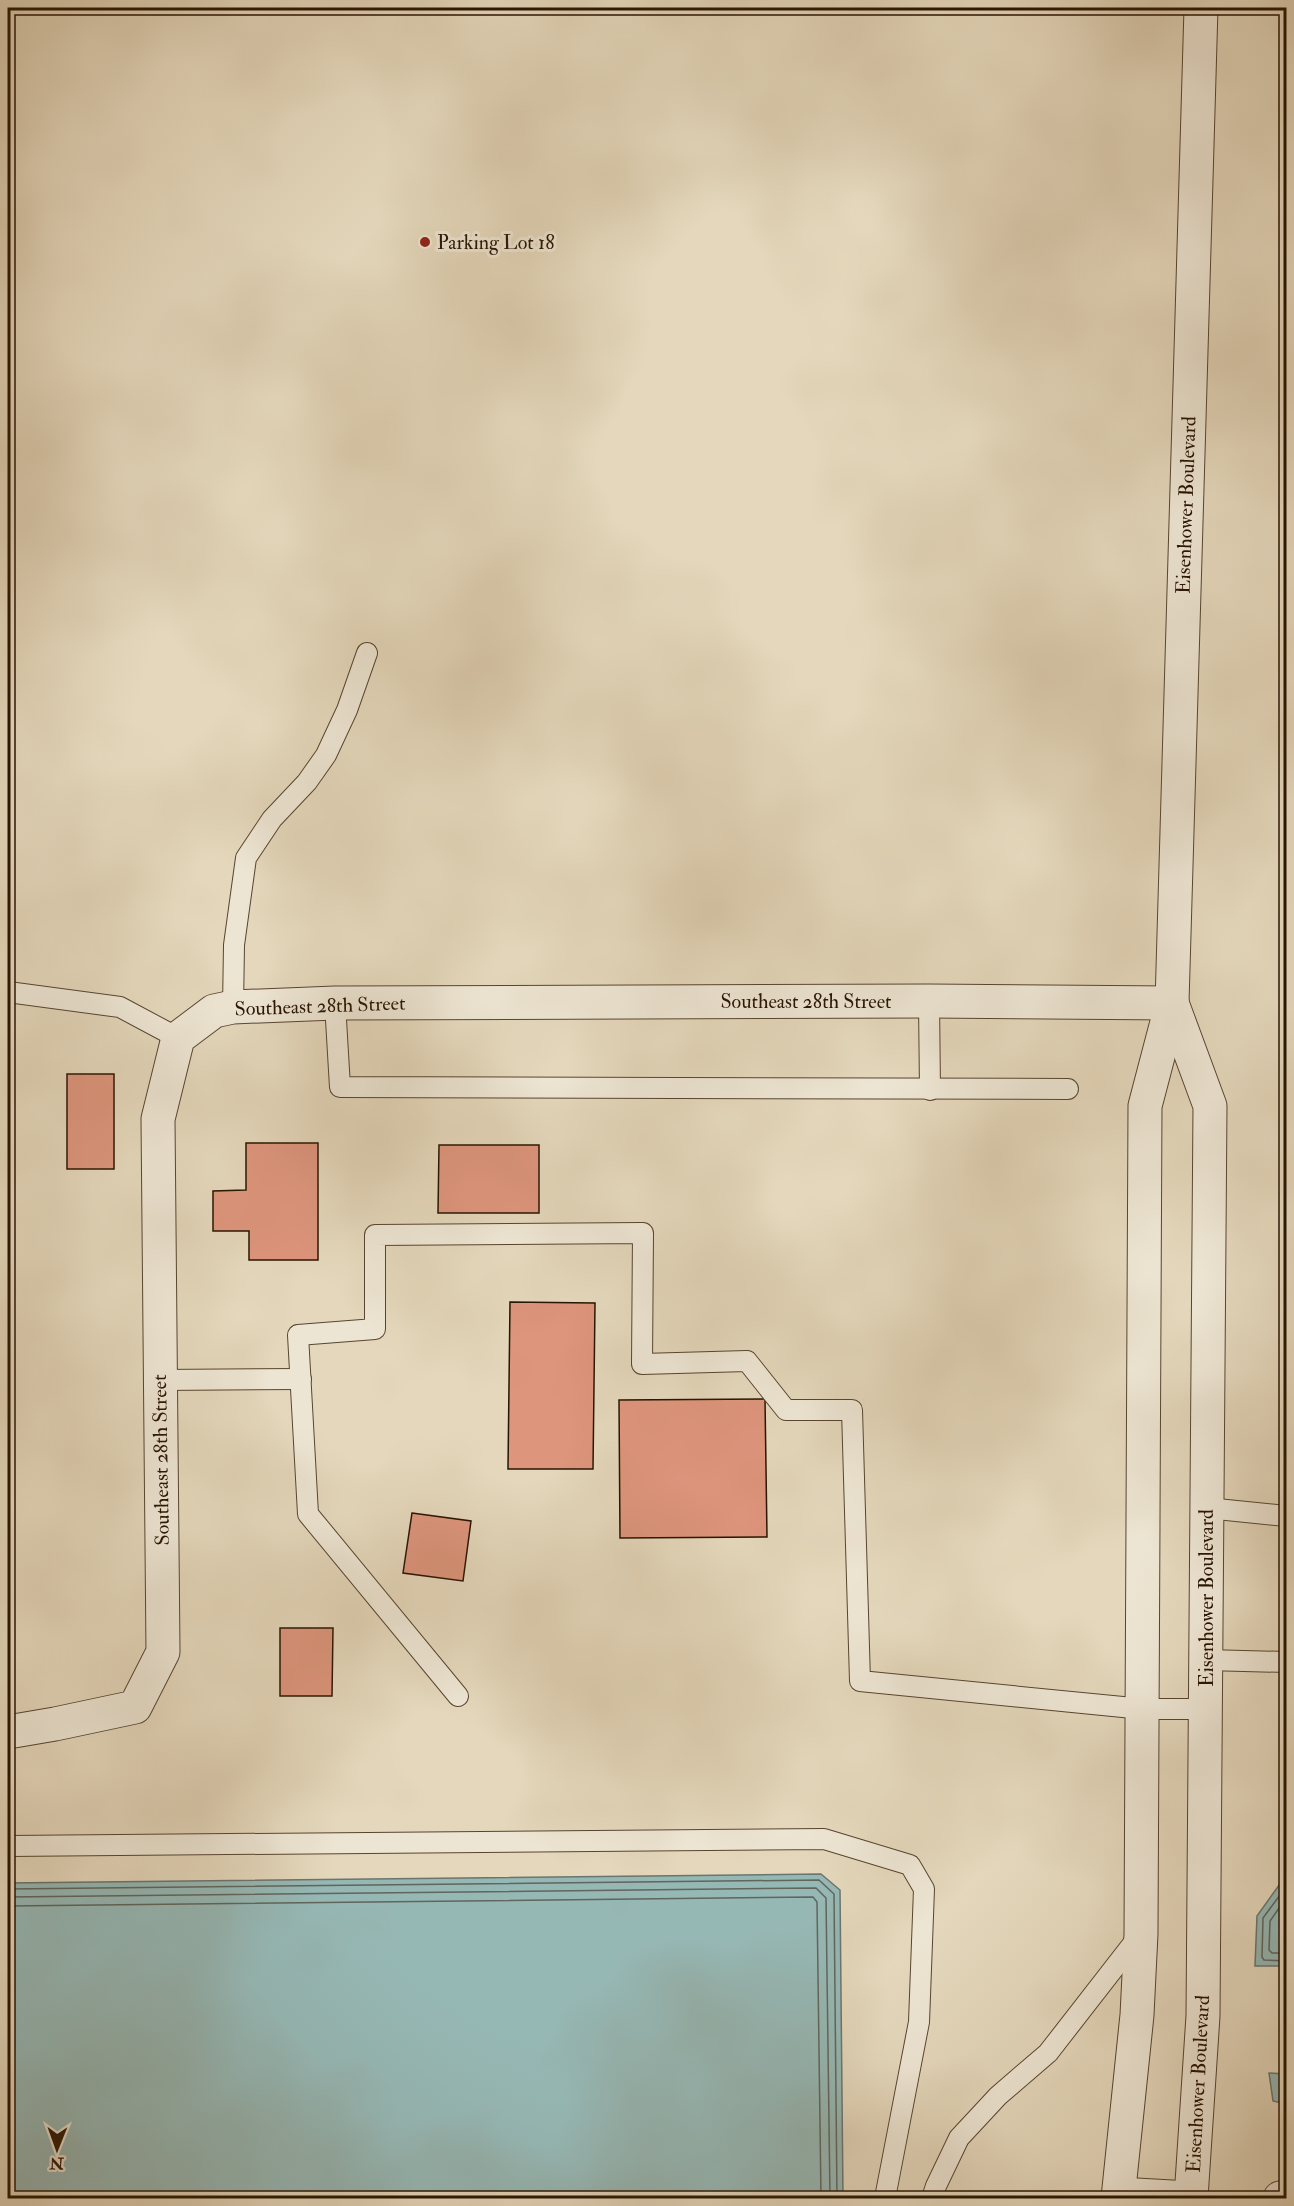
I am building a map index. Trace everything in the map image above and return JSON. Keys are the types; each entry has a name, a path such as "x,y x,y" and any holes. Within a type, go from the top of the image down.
{"street":[{"name":"Eisenhower Boulevard","path":"1118,2196 1137,2015 1141,1934 1145,1106 1172,1003 1201,8"},
{"name":"Southeast 28th Street","path":"8,1732 135,1707 163,1652 158,1119 178,1038 214,1011 233,1007 335,1003 929,1001 1172,1003"},
{"name":"Eisenhower Boulevard","path":"1172,1003 1210,1106 1203,2016 1190,2199"},
{"path":"1118,2196 1190,2199"},
{"path":"1280,2199 1287,2199"}],"lane":[{"path":"233,1007 234,945 246,858 272,819 307,782 326,755 347,710 367,653"},
{"path":"8,992 120,1007 178,1038"},
{"path":"929,1001 930,1090"},
{"path":"335,1003 340,1087 1068,1089"},
{"path":"458,1696 308,1514 297,1335 375,1329 375,1235 642,1233 642,1364 747,1361 786,1410 852,1410 860,1681 1143,1709 1205,1709"},
{"path":"160,1380 300,1379"},
{"path":"1207,1508 1287,1516"},
{"path":"1206,1660 1287,1662"},
{"path":"8,1846 824,1839 910,1865 924,1889 919,2022 885,2199"},
{"path":"932,2199 959,2138 998,2096 1048,2053 1141,1934"}],"water":[{"path":"821,1874 840,1890 843,2198 8,2198 8,1883"},
{"path":"1282,1881 1286,1881 1286,2104 1273,2101 1269,2073 1285,2074 1284,1966 1255,1966 1257,1916"}],"building":[{"path":"67,1074 114,1074 114,1169 67,1169"},
{"path":"246,1143 318,1143 318,1260 249,1260 249,1231 213,1231 213,1191 246,1190"},
{"path":"439,1145 539,1145 539,1213 438,1213"},
{"path":"510,1302 595,1303 593,1469 508,1469"},
{"path":"765,1399 767,1537 620,1538 619,1400"},
{"path":"412,1513 471,1521 463,1581 403,1573"},
{"path":"280,1628 333,1628 332,1696 280,1696"}],"place":[{"name":"Parking Lot 18","path":"425,242"}]}
